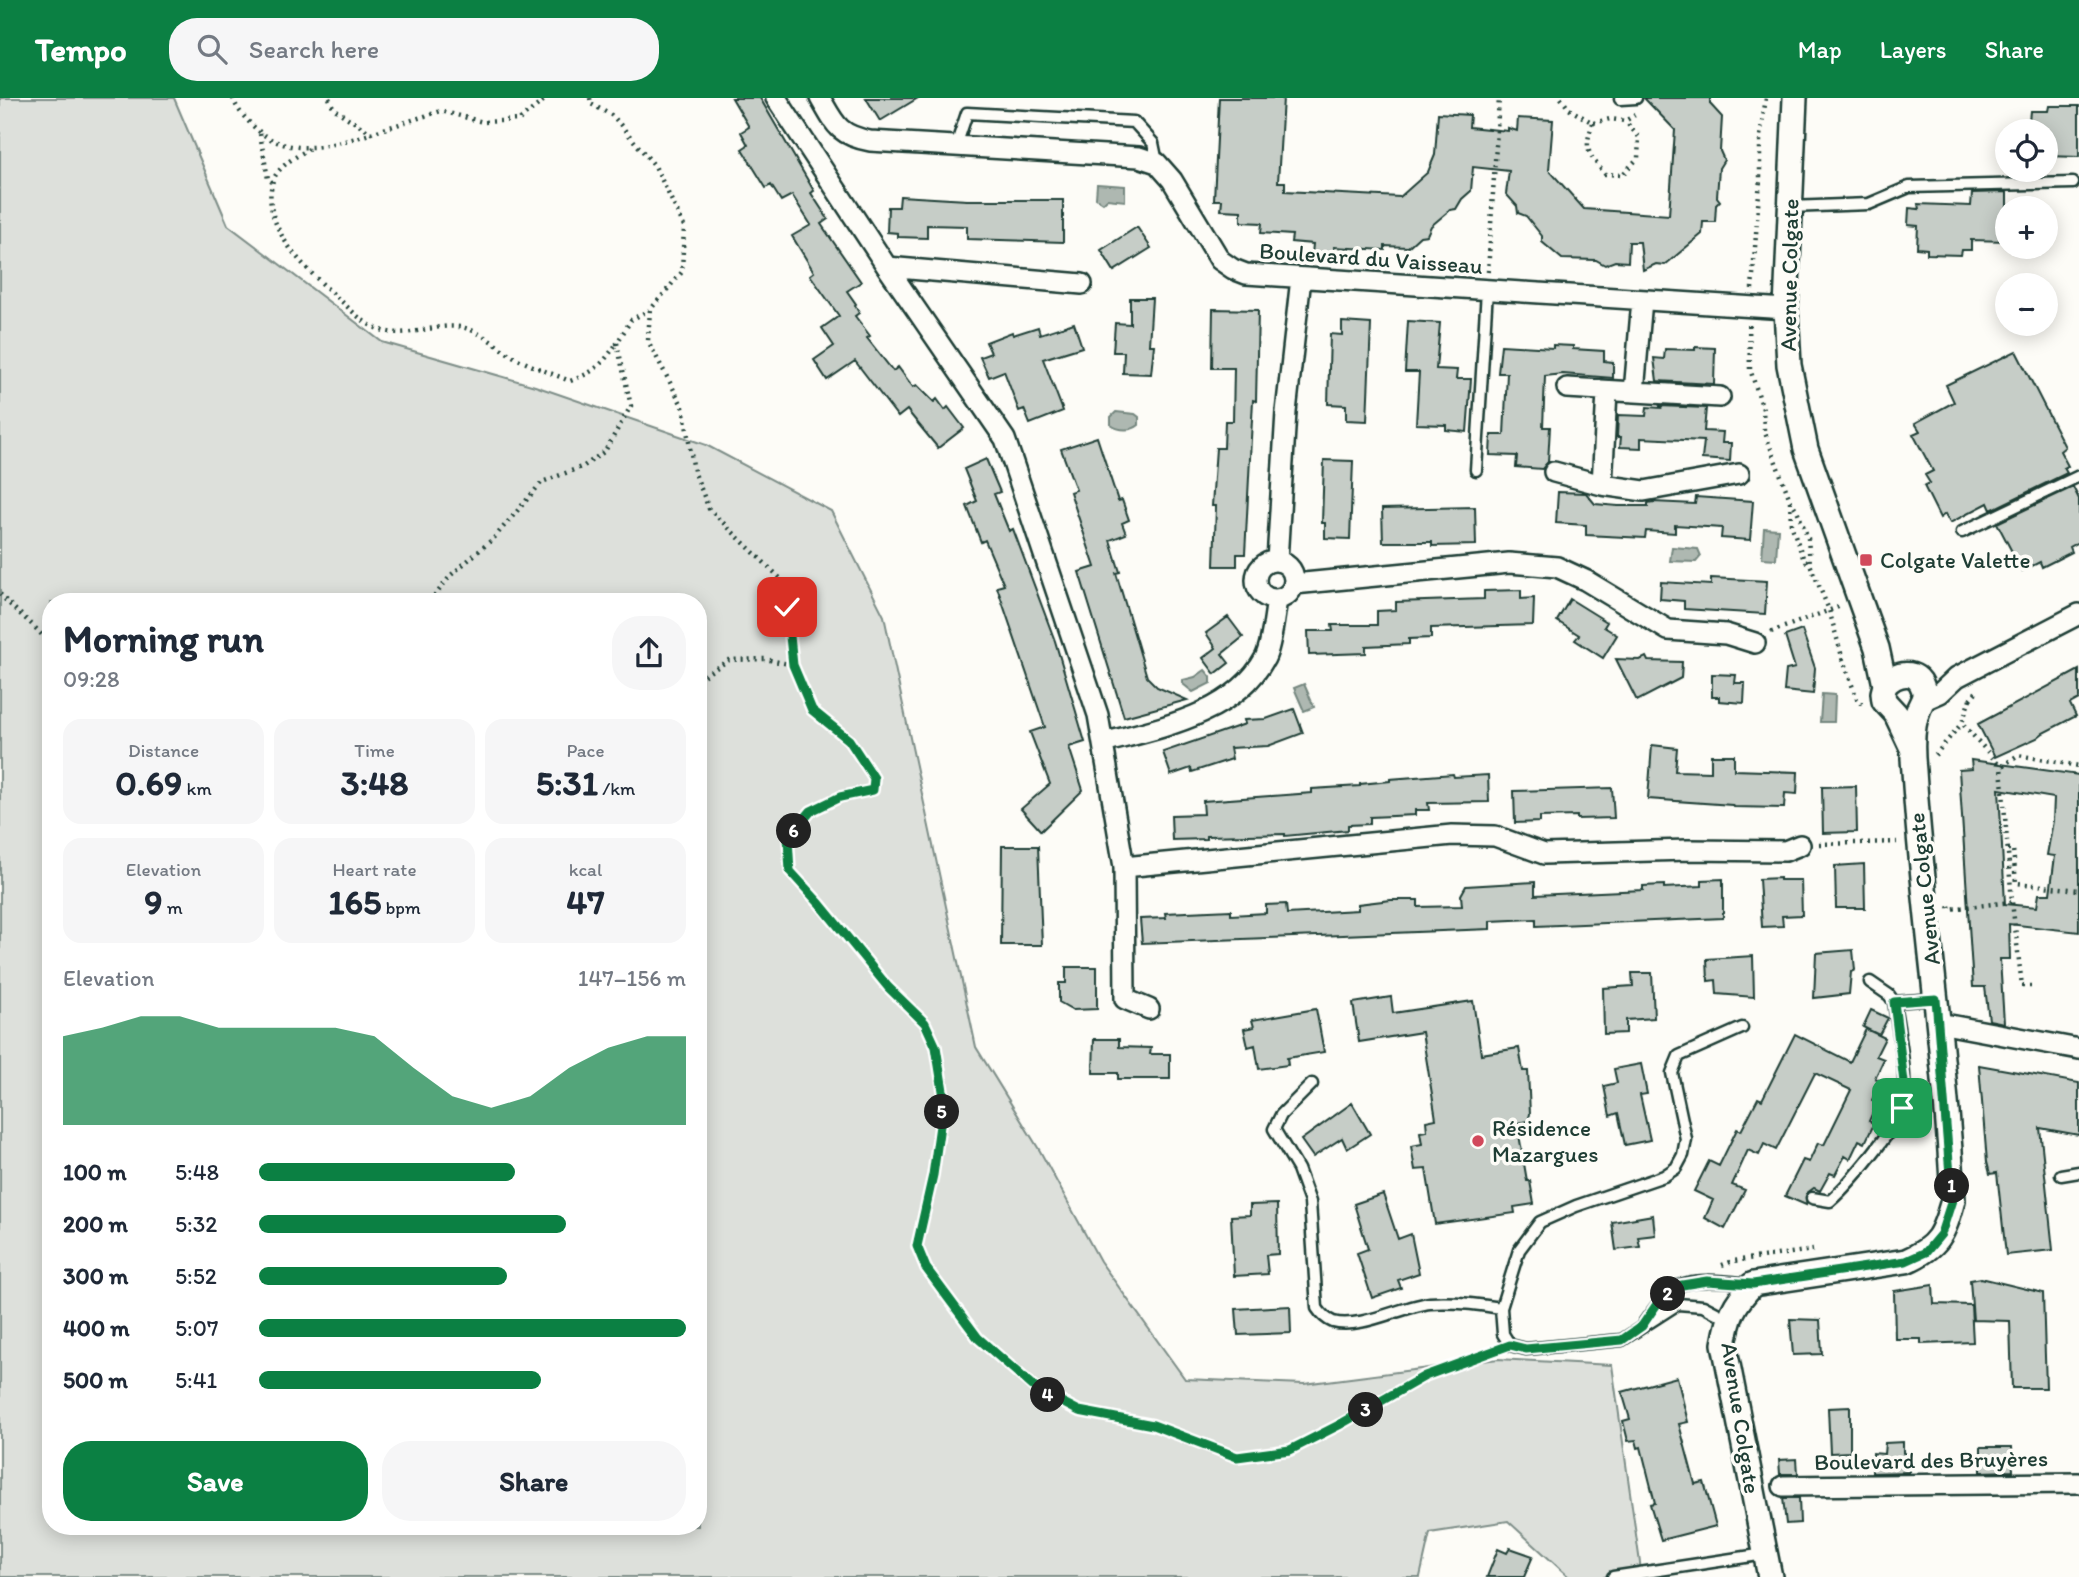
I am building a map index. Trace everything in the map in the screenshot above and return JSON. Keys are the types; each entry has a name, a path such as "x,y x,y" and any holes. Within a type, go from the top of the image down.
{"street":[{"path":"776,98 1005,439 1098,715 1124,867 1125,999 1149,1009"},
{"path":"820,98 837,128 853,138 1139,157 1157,163"},
{"name":"Avenue Colgate","path":"1770,1577 1724,1344 1728,1319 1736,1301 1753,1284 1906,1261 1926,1252 1941,1234 1952,1200 1939,1023 1917,828 1921,749 1907,693 1877,648 1806,449 1788,365 1786,309 1795,98"},
{"name":"Boulevard du Vaisseau","path":"1157,163 1172,180 1220,260 1246,274 1786,309"},
{"path":"887,267 1082,284"},
{"path":"1277,561 1286,412 1301,278"},
{"path":"1633,392 1642,300"},
{"path":"1567,388 1720,397"},
{"path":"1602,485 1607,392"},
{"path":"1554,472 1602,485 1644,491 1739,474"},
{"path":"1277,561 1291,569 1294,584 1287,596 1278,600 1263,595 1256,580 1259,569 1267,563 1277,561"},
{"path":"1294,584 1509,563 1557,568 1585,580 1668,630 1726,634 1755,643"},
{"path":"1103,743 1195,716 1237,692 1266,657 1278,600"},
{"path":"1907,693 1940,692 1957,677 2079,614"},
{"path":"1124,867 1452,835 1495,836 1544,854 1688,849 1784,851 1800,845"},
{"path":"1939,1023 2079,1049"},
{"name":"Boulevard des Bruyères","path":"1783,1486 2079,1483"}],"lane":[{"path":"1620,99 1636,98"},
{"path":"957,146 967,113 1134,122 1153,143 1157,163"},
{"path":"1790,207 1869,204 1909,187 2073,183"},
{"path":"1476,470 1487,290"},
{"path":"1962,532 2079,476"},
{"path":"1812,1198 1830,1201 1846,1187 1878,1146 1902,1108 1905,1090 1894,1002 1889,995 1870,982"},
{"path":"1894,1002 1936,999"},
{"path":"1728,1319 1703,1306 1678,1304 1622,1340 1526,1349 1510,1345 1503,1334 1501,1308 1518,1250 1540,1222 1576,1206 1664,1176 1675,1168 1683,1155 1686,1139 1672,1073 1679,1056 1742,1028"},
{"path":"1312,1084 1281,1115 1274,1129 1298,1169 1310,1202 1317,1308 1325,1318 1335,1323 1354,1322 1428,1303 1459,1302 1501,1308"},
{"path":"2061,1175 2079,1172"},
{"path":"1642,1326 1657,1304 1676,1286 1707,1281 1753,1284"},
{"path":"1614,1577 1765,1554"}],"path":[{"path":"233,98 245,118 260,134 286,147 309,149"},
{"path":"329,98 334,109 371,133"},
{"path":"547,98 519,120 483,121 440,111 309,149 291,158 272,182 270,200 279,230 292,252 314,276 358,317 376,328 389,333 418,332 448,326 463,327 521,360 570,380 591,374 605,361 631,320 650,310 682,272 684,226 655,166 613,116 591,104 590,98"},
{"path":"1487,290 1499,98"},
{"path":"1561,98 1569,109 1593,123 1610,119 1625,121 1638,113"},
{"path":"1752,291 1760,136 1766,98"},
{"path":"1593,123 1586,142 1589,154 1605,174 1622,175 1638,158 1639,137 1625,121"},
{"path":"260,134 268,179 272,182"},
{"path":"650,310 648,341 683,407 694,471 709,509 781,579 793,665 812,710 849,740 874,778 873,790 840,797 811,811 788,838 790,871 888,987 925,1023 936,1047 944,1097 933,1175 917,1246 926,1268 978,1338 1035,1388 1079,1411 1153,1425 1237,1457 1290,1450 1425,1376 1510,1345"},
{"path":"1749,323 1750,369 1763,408 1764,430 1790,500 1808,538 1810,564 1829,610 1857,699 1864,708"},
{"path":"437,593 451,575 494,538 542,482 584,466 605,451 631,406 617,343"},
{"path":"1790,500 1791,524 1804,560 1810,564"},
{"path":"0,594 13,610 42,633"},
{"path":"1755,643 1773,631 1843,605"},
{"path":"707,673 729,660 765,659 793,665"},
{"path":"1957,677 1970,699"},
{"path":"1921,749 1930,756 1934,755 1962,723 1970,699 1978,690"},
{"path":"1962,723 2001,767 2022,986 2031,986"},
{"path":"2001,767 2018,755 2079,766"},
{"path":"1800,845 1901,842"},
{"path":"2008,849 2013,849 2016,883 2079,890"},
{"path":"1948,895 1950,909 2012,902"}],"shaded area":[{"path":"0,98 174,98 228,225 382,342 535,386 706,445 831,511 884,616 976,1047 1040,1151 1100,1261 1185,1379 1304,1384 1498,1359 1612,1365 1642,1577 1569,1577 1508,1521 1430,1533 1420,1577 0,1577"},
{"path":"1097,184 1125,186 1125,201 1107,199 1103,203 1096,198"},
{"path":"1116,412 1135,414 1139,417 1139,425 1129,429 1114,427 1111,425 1111,417"},
{"path":"1764,528 1778,529 1776,559 1762,558"},
{"path":"1672,547 1698,549 1701,556 1696,562 1670,561"},
{"path":"1205,670 1211,677 1211,683 1193,692 1183,684 1183,680 1195,677"},
{"path":"1304,684 1314,707 1304,711 1294,688"},
{"path":"1822,694 1835,695 1834,722 1820,722"}],"building":[{"path":"732,98 760,98 814,191 811,193 828,219 821,224 861,282 847,291 859,313 855,316 870,336 867,338 893,371 898,367 913,387 917,385 934,402 937,399 945,410 948,407 964,428 938,448 907,410 898,417 855,361 827,380 814,360 834,346 822,328 839,316 810,275 814,272 792,236 811,225 792,195 781,201 771,185 766,188 742,149 748,145 741,132 749,127"},
{"path":"866,98 918,98 880,121"},
{"path":"1219,98 1283,98 1278,182 1285,182 1285,191 1400,197 1428,172 1435,155 1438,113 1470,115 1469,127 1508,131 1508,128 1517,131 1518,118 1553,120 1549,170 1584,209 1669,215 1675,130 1644,98 1710,98 1710,104 1722,117 1720,151 1724,160 1719,168 1717,197 1720,201 1716,205 1715,222 1703,222 1702,234 1665,265 1656,264 1643,270 1640,242 1629,242 1628,262 1615,261 1605,265 1596,260 1562,259 1542,242 1542,236 1526,216 1518,213 1517,206 1506,194 1509,171 1473,167 1471,191 1456,209 1450,210 1431,226 1427,235 1420,236 1408,247 1385,246 1385,250 1334,247 1334,255 1312,254 1313,244 1291,242 1292,235 1261,233 1262,223 1241,222 1241,211 1221,210 1222,200 1214,200"},
{"path":"2049,106 2079,106 2079,157 2058,156 2058,119 2029,119 2030,111 2048,111"},
{"path":"2007,192 2007,196 1995,196 1995,241 1971,240 1971,250 1962,250 1961,255 1927,254 1927,249 1917,248 1918,226 1908,225 1909,208 1919,209 1918,204 1971,206 1972,193"},
{"path":"900,196 967,200 1063,200 1063,242 967,239 967,226 927,225 927,238 898,237 898,233 887,232 888,207 899,207"},
{"path":"1137,227 1151,248 1114,271 1101,250"},
{"path":"1130,298 1152,298 1149,345 1154,345 1151,374 1123,373 1124,352 1113,352 1115,323 1130,324"},
{"path":"1213,309 1258,310 1256,401 1253,400 1245,554 1237,554 1237,566 1214,566 1216,506 1212,506 1216,448 1224,448 1225,421 1233,421 1234,368 1212,368"},
{"path":"1408,321 1440,323 1436,369 1457,370 1456,379 1471,379 1467,432 1446,430 1446,425 1416,424 1419,372 1405,372"},
{"path":"1342,322 1371,324 1367,421 1346,420 1346,405 1328,404 1330,334 1342,335"},
{"path":"1074,323 1082,347 1043,359 1063,411 1030,424 1024,409 1019,411 1004,371 989,377 980,357 991,353 986,342 1012,332 1013,335 1038,327 1040,334"},
{"path":"1501,345 1553,348 1553,345 1573,346 1573,349 1604,351 1604,361 1613,362 1613,378 1563,374 1545,376 1543,427 1550,427 1548,462 1542,469 1516,467 1517,456 1490,455 1491,435 1504,435 1507,373 1498,373"},
{"path":"1695,347 1715,348 1714,384 1657,381 1654,358 1664,359 1665,349 1695,350"},
{"path":"2016,351 2065,447 2060,451 2068,466 2064,468 2067,473 1991,510 1988,503 1950,523 1945,514 1940,518 1924,486 1930,483 1925,475 1933,471 1913,434 1920,431 1915,423 1954,402 1946,385"},
{"path":"1660,406 1706,408 1704,431 1723,432 1722,443 1731,443 1730,461 1702,459 1704,441 1641,438 1641,448 1620,447 1621,437 1617,437 1618,415 1646,416 1647,407 1661,408"},
{"path":"1097,437 1118,501 1122,500 1129,520 1122,523 1126,534 1110,540 1120,572 1116,573 1147,677 1157,687 1187,700 1124,717 1079,572 1095,567 1070,492 1076,490 1061,449"},
{"path":"986,459 1000,492 994,494 1009,531 1013,529 1055,641 1085,742 1069,747 1083,790 1041,831 1021,809 1050,784 1030,732 1045,727 997,587 1004,585 985,540 981,542 967,506 977,501 964,469"},
{"path":"1324,460 1353,461 1350,539 1325,538 1325,523 1322,523"},
{"path":"2073,487 2079,499 2079,542 2070,547 2072,552 2042,567 2040,562 2022,571 1997,523"},
{"path":"1558,492 1586,493 1595,504 1618,506 1648,506 1648,503 1653,502 1695,504 1696,497 1753,501 1750,540 1721,538 1722,528 1675,525 1675,533 1646,531 1645,538 1586,535 1586,525 1556,523"},
{"path":"1475,507 1476,545 1432,546 1432,542 1383,542 1382,509"},
{"path":"1711,578 1767,581 1765,614 1684,609 1684,601 1660,599 1661,582 1711,585"},
{"path":"1521,590 1521,599 1534,598 1533,625 1431,628 1431,638 1409,639 1409,644 1366,646 1366,653 1309,655 1308,631 1333,631 1332,625 1377,625 1377,611 1396,610 1396,602 1484,599 1484,591"},
{"path":"1570,599 1607,622 1604,627 1617,635 1603,658 1575,640 1579,635 1557,621"},
{"path":"1228,617 1243,637 1222,654 1229,663 1215,674 1203,658 1216,648 1206,633"},
{"path":"1802,630 1815,668 1813,694 1784,691 1786,670 1795,668 1785,636"},
{"path":"1646,657 1648,661 1682,662 1681,678 1637,701 1616,659 1640,660"},
{"path":"2079,670 2079,699 2070,704 2076,716 1995,757 1978,724"},
{"path":"1712,674 1736,675 1735,683 1745,683 1744,703 1719,701 1719,697 1712,697"},
{"path":"1294,709 1303,733 1268,746 1230,748 1232,759 1192,772 1191,768 1171,775 1163,752 1245,724 1244,720 1266,719"},
{"path":"1652,745 1677,748 1675,771 1711,772 1711,755 1734,755 1734,770 1798,772 1797,794 1785,793 1784,808 1733,807 1648,799"},
{"path":"1971,760 2079,775 2079,932 2009,924 2010,959 2000,959 2004,1023 1989,1020 1985,987 1973,987 1959,770 1972,769","holes":["1999,789 2054,798 2047,855 2055,856 2050,894 2039,894 2037,907 2005,904"]},
{"path":"1453,774 1454,777 1488,775 1489,802 1428,803 1429,810 1415,810 1415,815 1370,817 1370,824 1348,825 1348,830 1285,836 1206,836 1206,839 1172,840 1171,815 1204,814 1203,801 1312,793 1312,789"},
{"path":"1856,786 1857,832 1823,833 1822,787"},
{"path":"1612,788 1614,818 1540,817 1540,822 1515,823 1514,791"},
{"path":"1002,846 1038,846 1042,945 1001,945"},
{"path":"1864,864 1865,908 1836,908 1835,866"},
{"path":"1723,879 1723,918 1536,926 1536,919 1490,921 1490,929 1142,943 1140,919 1166,918 1165,913 1231,910 1231,915 1266,913 1266,905 1286,904 1287,914 1358,910 1358,904 1391,900 1418,900 1418,907 1462,906 1461,895 1466,886 1535,882 1535,895 1643,890 1643,886 1702,886 1702,880"},
{"path":"1759,879 1801,880 1802,915 1782,916 1783,926 1762,927"},
{"path":"1853,950 1855,970 1851,972 1849,994 1814,998 1816,953"},
{"path":"1753,956 1754,997 1717,994 1716,980 1708,981 1707,959"},
{"path":"1066,967 1097,967 1097,1009 1073,1010 1059,1002 1059,983 1066,983"},
{"path":"1632,973 1652,973 1654,1018 1626,1020 1626,1033 1604,1034 1603,988 1633,986"},
{"name":"Résidence Mazargues","path":"1391,997 1393,1013 1473,1001 1481,1054 1519,1048 1523,1071 1528,1071 1530,1114 1528,1121 1517,1123 1527,1181 1530,1181 1534,1204 1514,1207 1515,1213 1435,1224 1426,1169 1415,1170 1411,1146 1422,1144 1420,1132 1427,1131 1426,1121 1436,1119 1422,1032 1359,1042 1353,1003"},
{"path":"1316,1009 1324,1052 1287,1058 1288,1065 1259,1069 1255,1045 1248,1047 1244,1029 1254,1027 1252,1020"},
{"path":"1871,1010 1888,1018 1879,1035 1863,1027"},
{"path":"1866,1029 1885,1038 1876,1056 1884,1059 1875,1078 1881,1081 1872,1100 1877,1103 1869,1121 1874,1124 1865,1143 1859,1140 1850,1159 1845,1156 1835,1175 1830,1173 1820,1191 1814,1188 1807,1193 1806,1205 1785,1196 1803,1160 1809,1162 1818,1143 1824,1145 1851,1090 1815,1073 1776,1150 1764,1144 1759,1155 1748,1150 1732,1185 1745,1190 1725,1229 1705,1218 1713,1200 1694,1191 1709,1161 1719,1166 1737,1129 1741,1131 1758,1098 1762,1100 1795,1034 1850,1062"},
{"path":"1094,1039 1119,1039 1119,1047 1151,1048 1150,1054 1170,1054 1170,1079 1118,1079 1118,1073 1093,1073"},
{"path":"1641,1064 1647,1094 1640,1095 1650,1140 1625,1145 1618,1113 1610,1116 1604,1086 1617,1083 1614,1069"},
{"path":"1979,1065 2079,1083 2079,1135 2040,1128 2053,1250 2006,1255 1997,1173 1990,1174 1987,1162"},
{"path":"1352,1103 1370,1134 1347,1149 1342,1138 1313,1157 1301,1140"},
{"path":"1383,1194 1398,1239 1411,1234 1419,1273 1398,1280 1401,1288 1372,1298 1357,1253 1368,1249 1354,1204"},
{"path":"1277,1204 1278,1254 1266,1255 1268,1274 1234,1276 1231,1216 1250,1215 1250,1205"},
{"path":"1653,1215 1655,1235 1638,1237 1640,1247 1616,1250 1612,1222"},
{"path":"1981,1278 2043,1293 2046,1388 2012,1388 2010,1321 1973,1320 1970,1280"},
{"path":"1933,1285 1934,1304 1971,1305 1973,1342 1921,1344 1921,1339 1895,1339 1894,1291"},
{"path":"1290,1306 1291,1333 1238,1335 1236,1309"},
{"path":"1790,1319 1820,1320 1822,1354 1793,1355"},
{"path":"1677,1377 1688,1422 1679,1424 1695,1484 1704,1482 1716,1526 1661,1540 1650,1504 1655,1503 1641,1447 1638,1448 1636,1440 1628,1441 1623,1421 1630,1419 1622,1392"},
{"path":"1850,1407 1850,1452 1830,1453 1828,1408"},
{"path":"1903,1442 1903,1453 1909,1454 1909,1472 1872,1473 1873,1453 1884,1454 1885,1443"},
{"path":"1981,1447 2012,1447 2013,1471 1981,1472"},
{"path":"1797,1459 1798,1474 1780,1474 1779,1460"},
{"path":"1783,1498 1799,1498 1800,1523 1786,1524"},
{"path":"1510,1548 1533,1556 1524,1577 1487,1577 1498,1549 1507,1553"}],"place":[{"name":"Colgate Valette","path":"1866,560"},
{"name":"Résidence Mazargues","path":"1478,1141"}],"route":[{"path":"787,607 793,665 812,710 849,740 874,778 873,790 840,797 811,811 788,838 790,871 888,987 925,1023 936,1047 944,1097 933,1175 917,1246 926,1268 978,1338 1035,1388 1079,1411 1153,1425 1237,1457 1290,1450 1425,1376 1510,1345 1526,1349 1622,1340 1642,1326 1657,1304 1676,1286 1707,1281 1753,1284 1906,1261 1926,1252 1941,1234 1952,1200 1936,999 1894,1002 1905,1090 1902,1108"}]}
